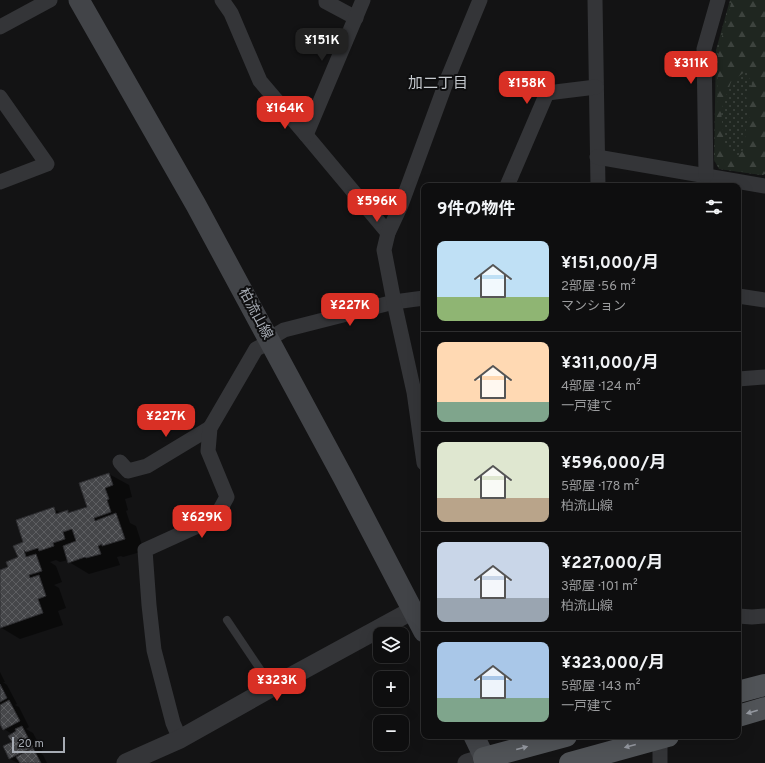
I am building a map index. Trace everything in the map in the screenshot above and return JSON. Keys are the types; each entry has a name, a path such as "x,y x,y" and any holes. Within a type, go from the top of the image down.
{"main road":[{"name":"柏流山線","path":"79,0 196,205 418,608 421,620"},
{"path":"741,691 765,685"},
{"path":"741,715 765,708"},
{"path":"475,739 479,761 556,739"},
{"path":"570,763 656,739"}],"street":[{"path":"2,23 50,0"},
{"path":"222,0 231,12 260,81 388,233"},
{"path":"326,0 326,2 356,18"},
{"path":"306,135 363,0"},
{"path":"421,442 414,392 384,250 388,233 401,205 449,74 480,0"},
{"path":"595,0 598,183"},
{"path":"706,175 704,49 718,0"},
{"path":"507,183 547,93 596,87"},
{"path":"0,97 47,164 0,182"},
{"path":"597,157 765,186"},
{"path":"741,296 765,300"},
{"path":"180,739 173,724 154,650 145,550 200,525 217,514 227,497 208,451 210,428 256,349 284,330 394,302 421,298"},
{"path":"741,379 765,377"},
{"path":"120,462 128,471 147,466 210,428"},
{"path":"126,763 180,739 418,608"},
{"path":"741,616 765,616"},
{"path":"660,763 660,748 662,739"}],"lane":[{"path":"227,620 272,687"}],"green space":[{"path":"730,0 765,0 761,175 719,169 714,160 716,50"},
{"path":"732,0 765,0 765,174 763,175 721,169 716,161 718,51","holes":["746,71 752,84 746,96 750,115 746,127 744,149 737,157 728,149 724,141 721,111 731,82"]}],"building":[{"path":"109,473 113,485 105,488 109,499 107,500 111,512 94,518 95,521 116,513 125,539 98,546 101,554 85,557 68,563 63,546 76,541 72,529 63,532 65,539 53,543 54,546 39,551 38,548 26,552 24,550 26,557 36,554 42,571 29,575 30,578 39,575 46,596 38,599 43,613 0,628 0,570 8,567 6,562 18,557 13,546 23,542 16,520 54,507 56,514 68,510 68,513 87,507 79,483"},
{"path":"0,684 7,698 0,702"},
{"path":"9,700 20,721 3,730 0,724 0,705"},
{"path":"22,726 33,747 9,759 3,746 12,742 8,736 16,731 15,729"},
{"path":"33,748 41,763 20,763 16,757"}],"district":[{"name":"加二丁目","path":"438,84"}]}
